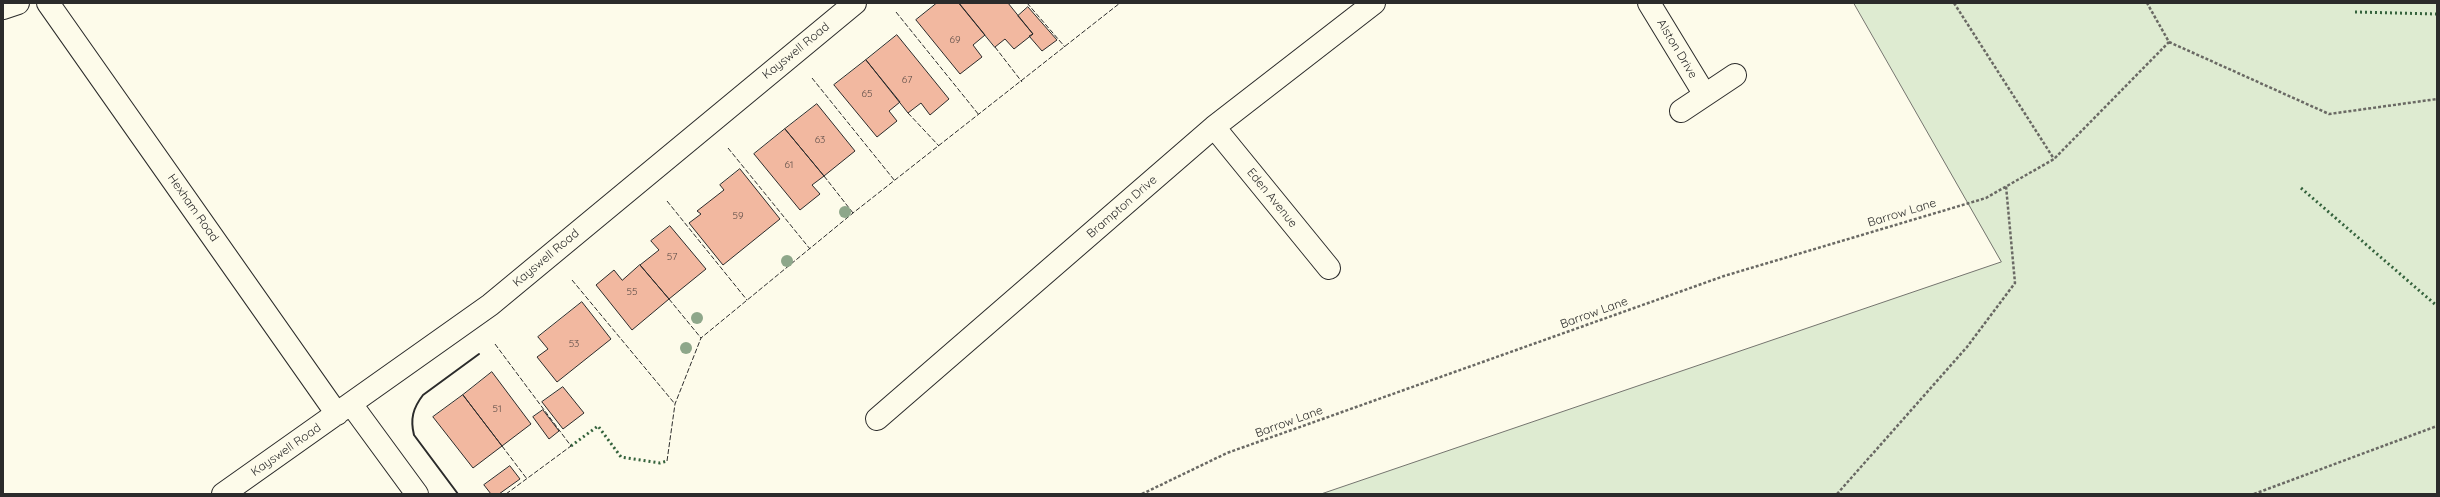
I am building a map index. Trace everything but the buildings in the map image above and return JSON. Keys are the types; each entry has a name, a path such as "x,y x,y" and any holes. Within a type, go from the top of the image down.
{"street":[{"path":"3,8 18,3"},
{"name":"Hexham Road","path":"48,3 344,409 417,494"},
{"name":"Kayswell Road","path":"223,494 490,305 855,3"},
{"name":"Brampton Drive","path":"877,419 1214,128 1374,3"},
{"name":"Alston Drive","path":"1649,3 1705,95"},
{"path":"1681,111 1735,75"},
{"name":"Eden Avenue","path":"1214,128 1329,268"}],"path":[{"path":"1954,3 2054,159"},
{"path":"2147,3 2169,42 2330,114 2437,99"},
{"name":"Barrow Lane","path":"1142,494 1227,454 1724,276 1986,198 2054,159 2169,42"},
{"path":"1837,494 1967,347 2014,283 2006,186"},
{"path":"2254,494 2437,426"}],"green space":[{"path":"1854,3 2437,3 2437,494 1321,494 2001,262"}],"hedge":[{"path":"2355,12 2437,14"},
{"path":"2301,188 2437,306"},
{"path":"571,446 598,426 621,457 660,463 667,461"}],"fence":[{"path":"1027,3 1065,47"},
{"path":"667,461 675,404 701,338 853,213 1120,3"},
{"path":"896,12 979,115"},
{"path":"995,47 1022,82"},
{"path":"812,78 895,181"},
{"path":"908,113 939,146"},
{"path":"728,148 810,249"},
{"path":"824,176 853,213"},
{"path":"667,201 747,300"},
{"path":"572,280 675,404"},
{"path":"669,299 701,338"},
{"path":"495,344 571,446 506,494"},
{"path":"502,446 527,479"}],"wall":[{"path":"458,494 414,435 412,419 417,404 423,395 479,354"}]}
